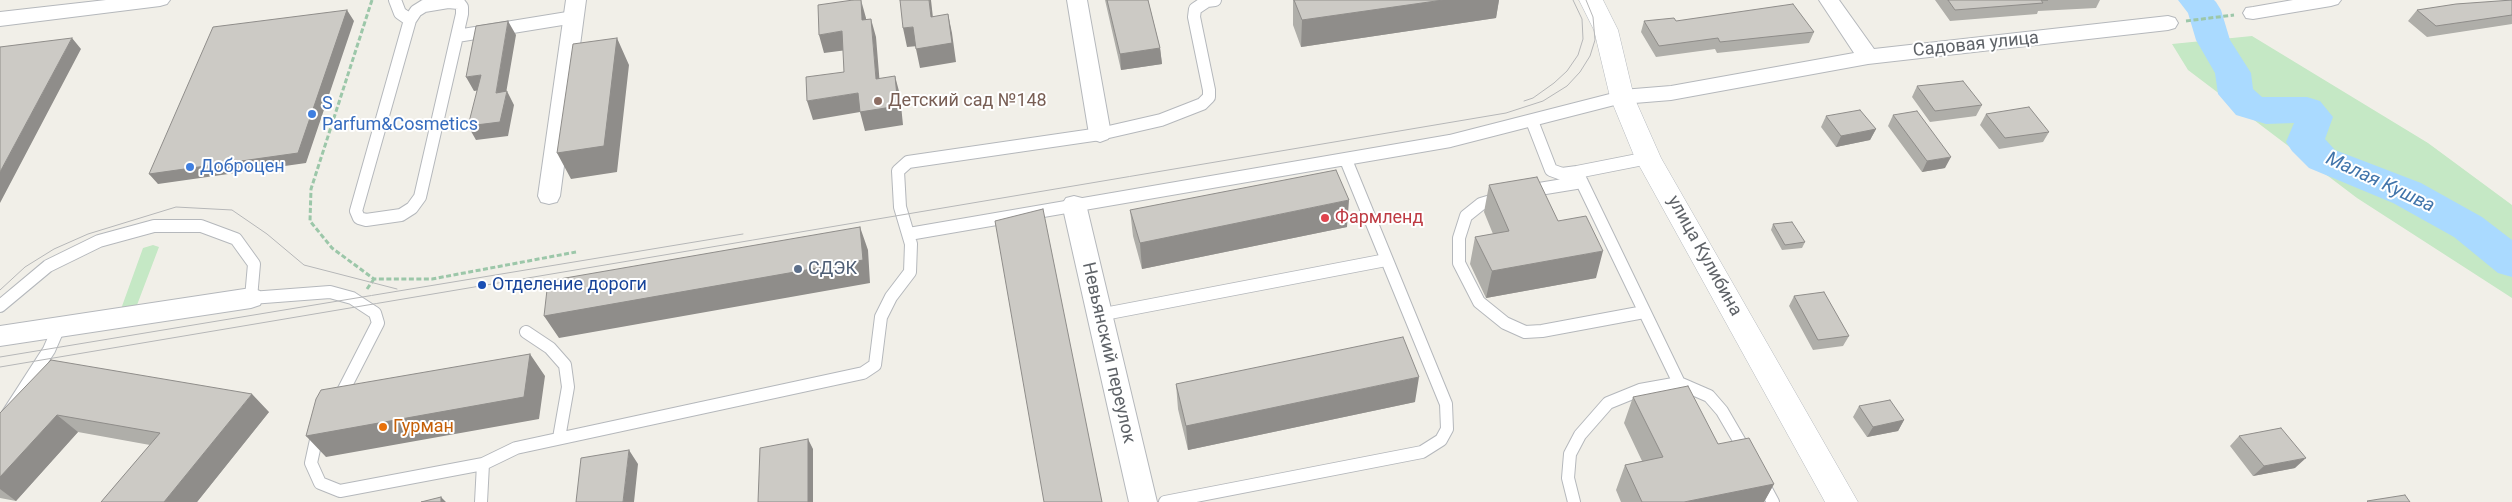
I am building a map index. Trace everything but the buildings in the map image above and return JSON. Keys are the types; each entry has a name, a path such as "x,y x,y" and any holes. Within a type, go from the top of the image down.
{"main road":[{"name":"улица Кулибина","path":"1591,0 1606,30 1622,97 1648,158 1842,502"}],"street":[{"path":"0,19 160,0"},
{"path":"1078,0 1100,134"},
{"path":"1829,0 1868,56"},
{"path":"2253,13 2331,0"},
{"path":"549,196 575,8"},
{"name":"Садовая улица","path":"1622,97 1671,93 1868,56 2168,23"},
{"name":"Невьянский переулок","path":"1074,204 1143,502"},
{"path":"0,336 251,298"}],"lane":[{"path":"395,0 400,13 410,20"},
{"path":"0,306 48,266 99,241 154,226 201,226 236,239 254,264 251,298 330,292 352,298 375,312 378,323 371,340 316,440 311,463 320,483 340,491 483,464 516,448 863,372 875,365 881,317 891,296 910,272 909,234 900,207 898,171 908,162 1100,134 1169,117 1202,104 1208,98 1209,90 1194,17 1195,9 1207,1 1215,0"},
{"path":"448,2 459,4 462,14 420,197 412,208 401,215 366,220 359,218 356,210 410,20 416,11 424,6 448,2"},
{"path":"457,36 575,8"},
{"path":"909,234 1074,204 1346,160 1450,141 1622,97"},
{"path":"1532,121 1551,170 1579,177"},
{"path":"1644,312 1542,331 1525,332 1505,323 1479,302 1459,263 1459,238 1466,216 1481,204 1508,195 1648,158"},
{"path":"1165,502 1422,452 1440,440 1447,429 1446,404 1346,160"},
{"path":"1579,177 1679,383"},
{"path":"1099,315 1386,260"},
{"path":"0,426 49,350 60,327"},
{"path":"526,332 550,348 565,365 568,387 559,438"},
{"path":"1574,502 1568,478 1570,454 1580,436 1608,403 1640,390 1679,383 1709,396 1722,411 1773,502"},
{"path":"481,502 483,464"}],"path":[{"path":"372,0 311,189 310,221 332,248 374,279 432,279 576,252"},
{"path":"2168,23 2253,13"}],"green space":[{"path":"2252,36 2428,143 2512,205 2512,298 2357,198 2188,70 2172,44"},
{"path":"153,245 159,247 137,305 121,309 143,248"}],"waterway":[{"name":"Малая Кушва","path":"2195,0 2204,10 2213,40 2233,73 2236,94 2249,106 2266,111 2307,110 2315,117 2305,142 2322,159 2407,193 2468,227 2512,262"}],"tram line":[{"path":"1524,101 1533,98 1554,83 1567,71 1578,55 1583,39 1582,19 1573,0"},
{"path":"0,367 1506,113 1543,101 1567,86 1580,72 1590,56 1595,40 1593,17 1586,0"},
{"path":"0,290 25,267 54,249 88,234 176,207 232,210 267,234 304,265 397,289"},
{"path":"0,357 743,234"}],"place":[{"name":"Детский сад №148","path":"878,101"},
{"name":"S Parfum&Cosmetics","path":"312,114"},
{"name":"Доброцен","path":"190,167"},
{"name":"Фармленд","path":"1325,218"},
{"name":"СДЭК","path":"798,269"},
{"name":"Отделение дороги","path":"482,285"},
{"name":"Гурман","path":"383,427"}]}
